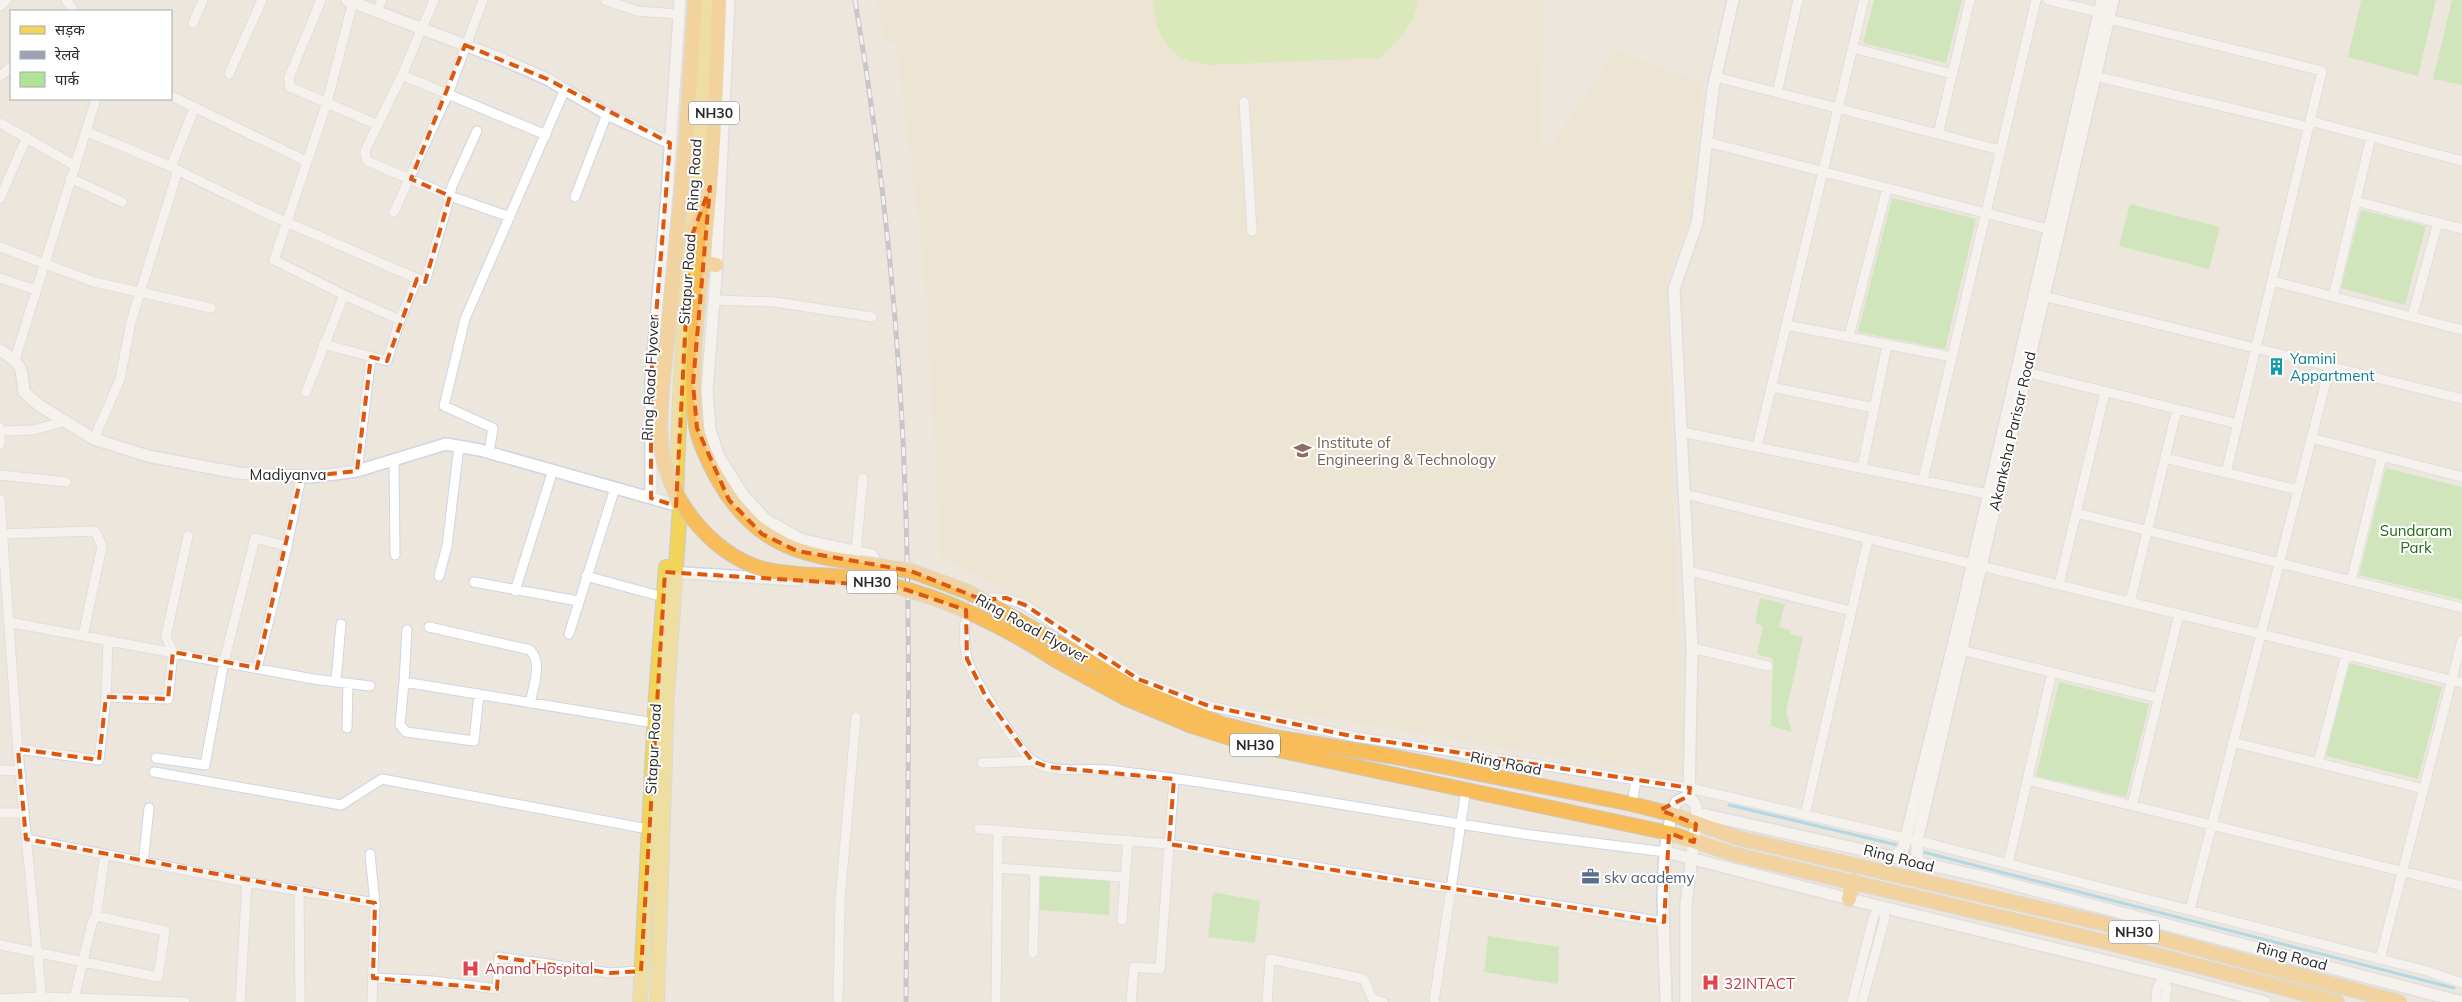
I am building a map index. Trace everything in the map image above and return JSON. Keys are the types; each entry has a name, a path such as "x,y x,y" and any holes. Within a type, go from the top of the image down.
{"highway":[{"name":"Ring Road Flyover","path":"695,0 686,143 664,374 661,442 668,474 689,515 711,540 735,557 762,569 792,575 847,577 907,590 958,606 1016,634 1057,661 1125,698 1192,726 1245,743 1466,789"},
{"name":"Ring Road","path":"710,264 707,226 719,0"},
{"path":"690,241 710,186"},
{"name":"Ring Road Flyover","path":"710,264 693,384 696,428 711,468 729,500 762,534 797,551 849,562 911,571 968,592 1134,688 1222,724 1274,737 1390,756"},
{"name":"Ring Road","path":"1390,756 1696,818 1738,838 2110,925 2399,1002"},
{"name":"NH30","path":"1466,789 1669,833 1737,855 2106,942 2337,1002"},
{"path":"1849,899 1853,881"}],"main road":[{"name":"Sitapur Road","path":"657,1002 670,572 680,372 703,88 706,0"},
{"name":"Sitapur Road","path":"640,1002 654,723 663,597 670,572"}],"street":[{"path":"0,6 7,0"},
{"path":"193,23 203,0"},
{"path":"228,74 262,0"},
{"path":"321,0 289,77 290,87 378,125"},
{"path":"377,12 382,0"},
{"path":"434,0 402,75 365,150 368,161 450,196 510,217"},
{"path":"394,212 405,184 411,179 448,94 483,0"},
{"path":"605,0 637,11 677,14"},
{"path":"651,498 651,378 670,143 677,14 680,0"},
{"path":"670,572 856,584 872,578 875,570 875,560 872,555 802,540 765,518 743,496 720,457 710,430 707,390 714,300 710,264 729,0"},
{"path":"1686,1002 1686,905 1694,842 1696,806 1690,792 1692,648 1686,494 1674,289 1697,223 1716,77 1733,0"},
{"path":"1777,93 1798,0"},
{"path":"1757,447 1864,0"},
{"path":"1938,134 1970,0"},
{"path":"1923,480 2036,0"},
{"path":"2048,0 2322,71 2226,473"},
{"name":"Akanksha Parisar Road","path":"1920,863 1911,840 1976,565 2043,296 2053,233 2095,76 2104,16 2102,0"},
{"name":"Akanksha Parisar Road","path":"1894,857 1911,840 1961,650 1988,494 2053,233 2104,16 2113,0"},
{"path":"400,320 344,295 274,260 285,222 327,102 350,1 513,64 565,89 607,114 670,143"},
{"path":"1853,48 1952,74"},
{"path":"0,76 10,68"},
{"path":"402,75 546,135"},
{"path":"2095,76 2371,137 2462,161"},
{"path":"1716,77 2000,150"},
{"path":"489,452 493,428 444,406 465,319 565,89"},
{"path":"172,97 194,109 306,161"},
{"path":"0,350 15,359 96,100"},
{"path":"1244,102 1252,231"},
{"path":"94,439 120,379 139,293 174,169 194,109"},
{"path":"575,197 607,114"},
{"path":"0,123 74,165"},
{"path":"85,131 174,169 285,222 424,282 452,186 477,132"},
{"path":"0,198 3,184 27,137"},
{"path":"2333,297 2371,137"},
{"path":"1707,142 1985,213 2053,233"},
{"path":"70,178 122,202"},
{"path":"1849,337 1887,188"},
{"path":"2355,201 2462,229"},
{"path":"2412,317 2438,222"},
{"path":"0,247 94,282 211,308"},
{"path":"0,278 36,290"},
{"path":"323,344 387,361 400,320 417,279"},
{"path":"2272,281 2462,330"},
{"path":"306,392 316,371 323,344 344,295"},
{"path":"2043,296 2461,396"},
{"path":"714,300 776,302 872,316"},
{"path":"1786,325 1952,357"},
{"path":"1862,468 1887,344"},
{"path":"357,471 371,357"},
{"name":"Madiyanva","path":"15,359 22,369 24,392 40,406 94,439 148,456 238,473 301,477 357,471 446,444 489,452 651,498 674,501"},
{"path":"2190,910 2330,366"},
{"path":"2025,372 2238,424"},
{"path":"1771,387 1874,408"},
{"path":"2059,585 2105,392"},
{"path":"2130,602 2177,409"},
{"path":"0,444 0,430 33,430 66,421"},
{"path":"1682,432 1988,494"},
{"path":"2312,438 2462,477"},
{"path":"439,576 447,546 459,446"},
{"path":"2351,581 2382,456"},
{"path":"2165,458 2298,490"},
{"path":"394,460 395,556"},
{"path":"515,590 553,470"},
{"path":"0,475 66,482"},
{"path":"257,668 287,546 301,477"},
{"path":"856,551 862,478"},
{"path":"569,634 615,488"},
{"path":"1686,494 2462,683"},
{"path":"0,499 1,534 23,814 41,1000"},
{"path":"2076,513 2462,608"},
{"path":"1,534 95,531 102,546 83,636"},
{"path":"106,697 168,699 173,652 166,636 188,536"},
{"path":"156,758 206,765 224,662 254,538 287,546"},
{"path":"1805,815 1868,539"},
{"path":"1689,571 1851,611"},
{"path":"586,576 663,597"},
{"path":"474,582 578,601"},
{"path":"1032,760 986,697 967,659 966,618 971,606 990,598 1006,598 1025,605 1138,678 1209,706 1356,737 1636,780 1805,815 2190,910 2380,959 2462,983"},
{"path":"2132,806 2179,614"},
{"path":"8,622 336,682 370,686"},
{"path":"336,682 341,624"},
{"path":"429,627 530,650 535,654 537,663 530,703"},
{"path":"407,630 400,725 406,732 474,741 479,694"},
{"path":"18,749 99,760 106,697 108,640"},
{"path":"2380,959 2462,640"},
{"path":"1692,648 1768,666"},
{"path":"1961,650 2158,698"},
{"path":"2318,763 2346,655"},
{"path":"2008,864 2052,672"},
{"path":"404,682 654,723"},
{"path":"347,728 348,683"},
{"path":"838,1002 840,900 856,717"},
{"path":"1356,737 1390,756"},
{"path":"2232,742 2424,789"},
{"path":"982,763 1032,760 1048,767 1106,770 1174,778 1533,835 1666,852 1849,899 2164,975 2265,1002"},
{"path":"0,770 20,772"},
{"path":"154,772 341,805 382,779 648,829"},
{"path":"1131,1002 1134,967 1160,969 1174,778"},
{"path":"1632,804 1636,780"},
{"path":"2027,780 2462,886"},
{"path":"1434,1002 1466,789"},
{"path":"1666,1002 1664,922 1666,852 1671,814 1676,802 1690,792"},
{"path":"143,863 149,808"},
{"path":"0,812 23,814"},
{"path":"1696,818 1920,863 2462,1002"},
{"path":"979,829 1169,844 1664,922"},
{"path":"996,1002 998,830"},
{"path":"26,840 247,882 375,903"},
{"path":"1122,920 1128,840"},
{"path":"370,854 375,903 372,1002"},
{"path":"74,999 92,923 96,916 106,856"},
{"path":"997,868 1125,877"},
{"path":"1033,953 1035,871"},
{"path":"240,1002 247,882"},
{"path":"299,891 300,1002"},
{"path":"1852,1002 1874,915 1882,906"},
{"path":"1862,1002 1885,918 1882,906"},
{"path":"0,945 158,977 165,931 96,916"},
{"path":"373,978 433,981 497,990 499,957 610,973 641,971"},
{"path":"1267,1002 1270,959 1364,979 1373,1000 1383,1002"},
{"path":"2156,1002 2157,988 2164,975"},
{"path":"2164,975 2167,988 2165,1002"},
{"path":"0,999 186,1002"}],"highlighted area":[{"path":"465,45 547,79 670,143 651,378 651,498 676,506 690,241 710,187 693,384 697,428 729,500 762,534 797,551 911,571 983,600 1006,598 1025,605 1138,679 1209,706 1356,737 1690,788 1689,796 1660,810 1696,824 1694,842 1669,833 1664,922 1169,844 1174,779 1048,767 1032,761 986,697 967,659 966,610 907,590 864,581 856,584 665,572 641,971 610,973 499,957 497,989 373,978 375,903 26,839 18,749 99,760 106,697 168,699 173,652 257,668 301,477 357,471 371,357 387,361 417,279 425,282 450,196 411,179"}],"shaded area":[{"name":"Institute of Engineering & Technology","path":"877,0 1545,0 1539,147 1551,145 1616,51 1703,84 1690,218 1667,277 1667,345 1685,777 1202,698 1141,673 1032,605 941,557 924,263 896,43 885,43"}],"green space":[{"path":"1153,0 1418,0 1409,25 1399,39 1380,58 1209,65 1182,58 1169,47 1157,25"},
{"path":"1874,0 1962,0 1946,63 1863,43"},
{"path":"2361,0 2436,0 2418,76 2348,57"},
{"path":"2452,0 2462,0 2462,85 2433,79"},
{"path":"1892,198 1976,219 1945,349 1858,332"},
{"path":"2130,204 2220,227 2209,269 2119,246"},
{"path":"2361,210 2426,226 2405,305 2341,288"},
{"name":"Sundaram Park","path":"2386,468 2462,487 2462,600 2359,575"},
{"path":"1760,598 1785,604 1779,627 1791,630 1790,634 1803,637 1786,712 1792,732 1771,726 1773,659 1757,654 1763,626 1755,623"},
{"path":"2349,663 2442,687 2418,779 2326,756"},
{"path":"2059,682 2149,704 2126,797 2036,776"},
{"path":"1040,875 1110,880 1109,915 1039,910"},
{"path":"1213,892 1260,901 1255,943 1208,937"},
{"path":"1488,936 1559,947 1558,984 1484,972"}],"waterway":[{"path":"1729,805 1897,845"},
{"path":"1923,852 2454,988"}],"railway":[{"path":"855,0 883,193 890,258 904,452 908,638 906,1002"}],"place":[{"name":"Yamini Appartment","path":"2276,367"},
{"name":"Institute of Engineering & Technology","path":"1303,451"},
{"name":"skv academy","path":"1590,877"},
{"name":"Anand Hospital","path":"471,968"},
{"name":"32INTACT","path":"1710,983"}]}
